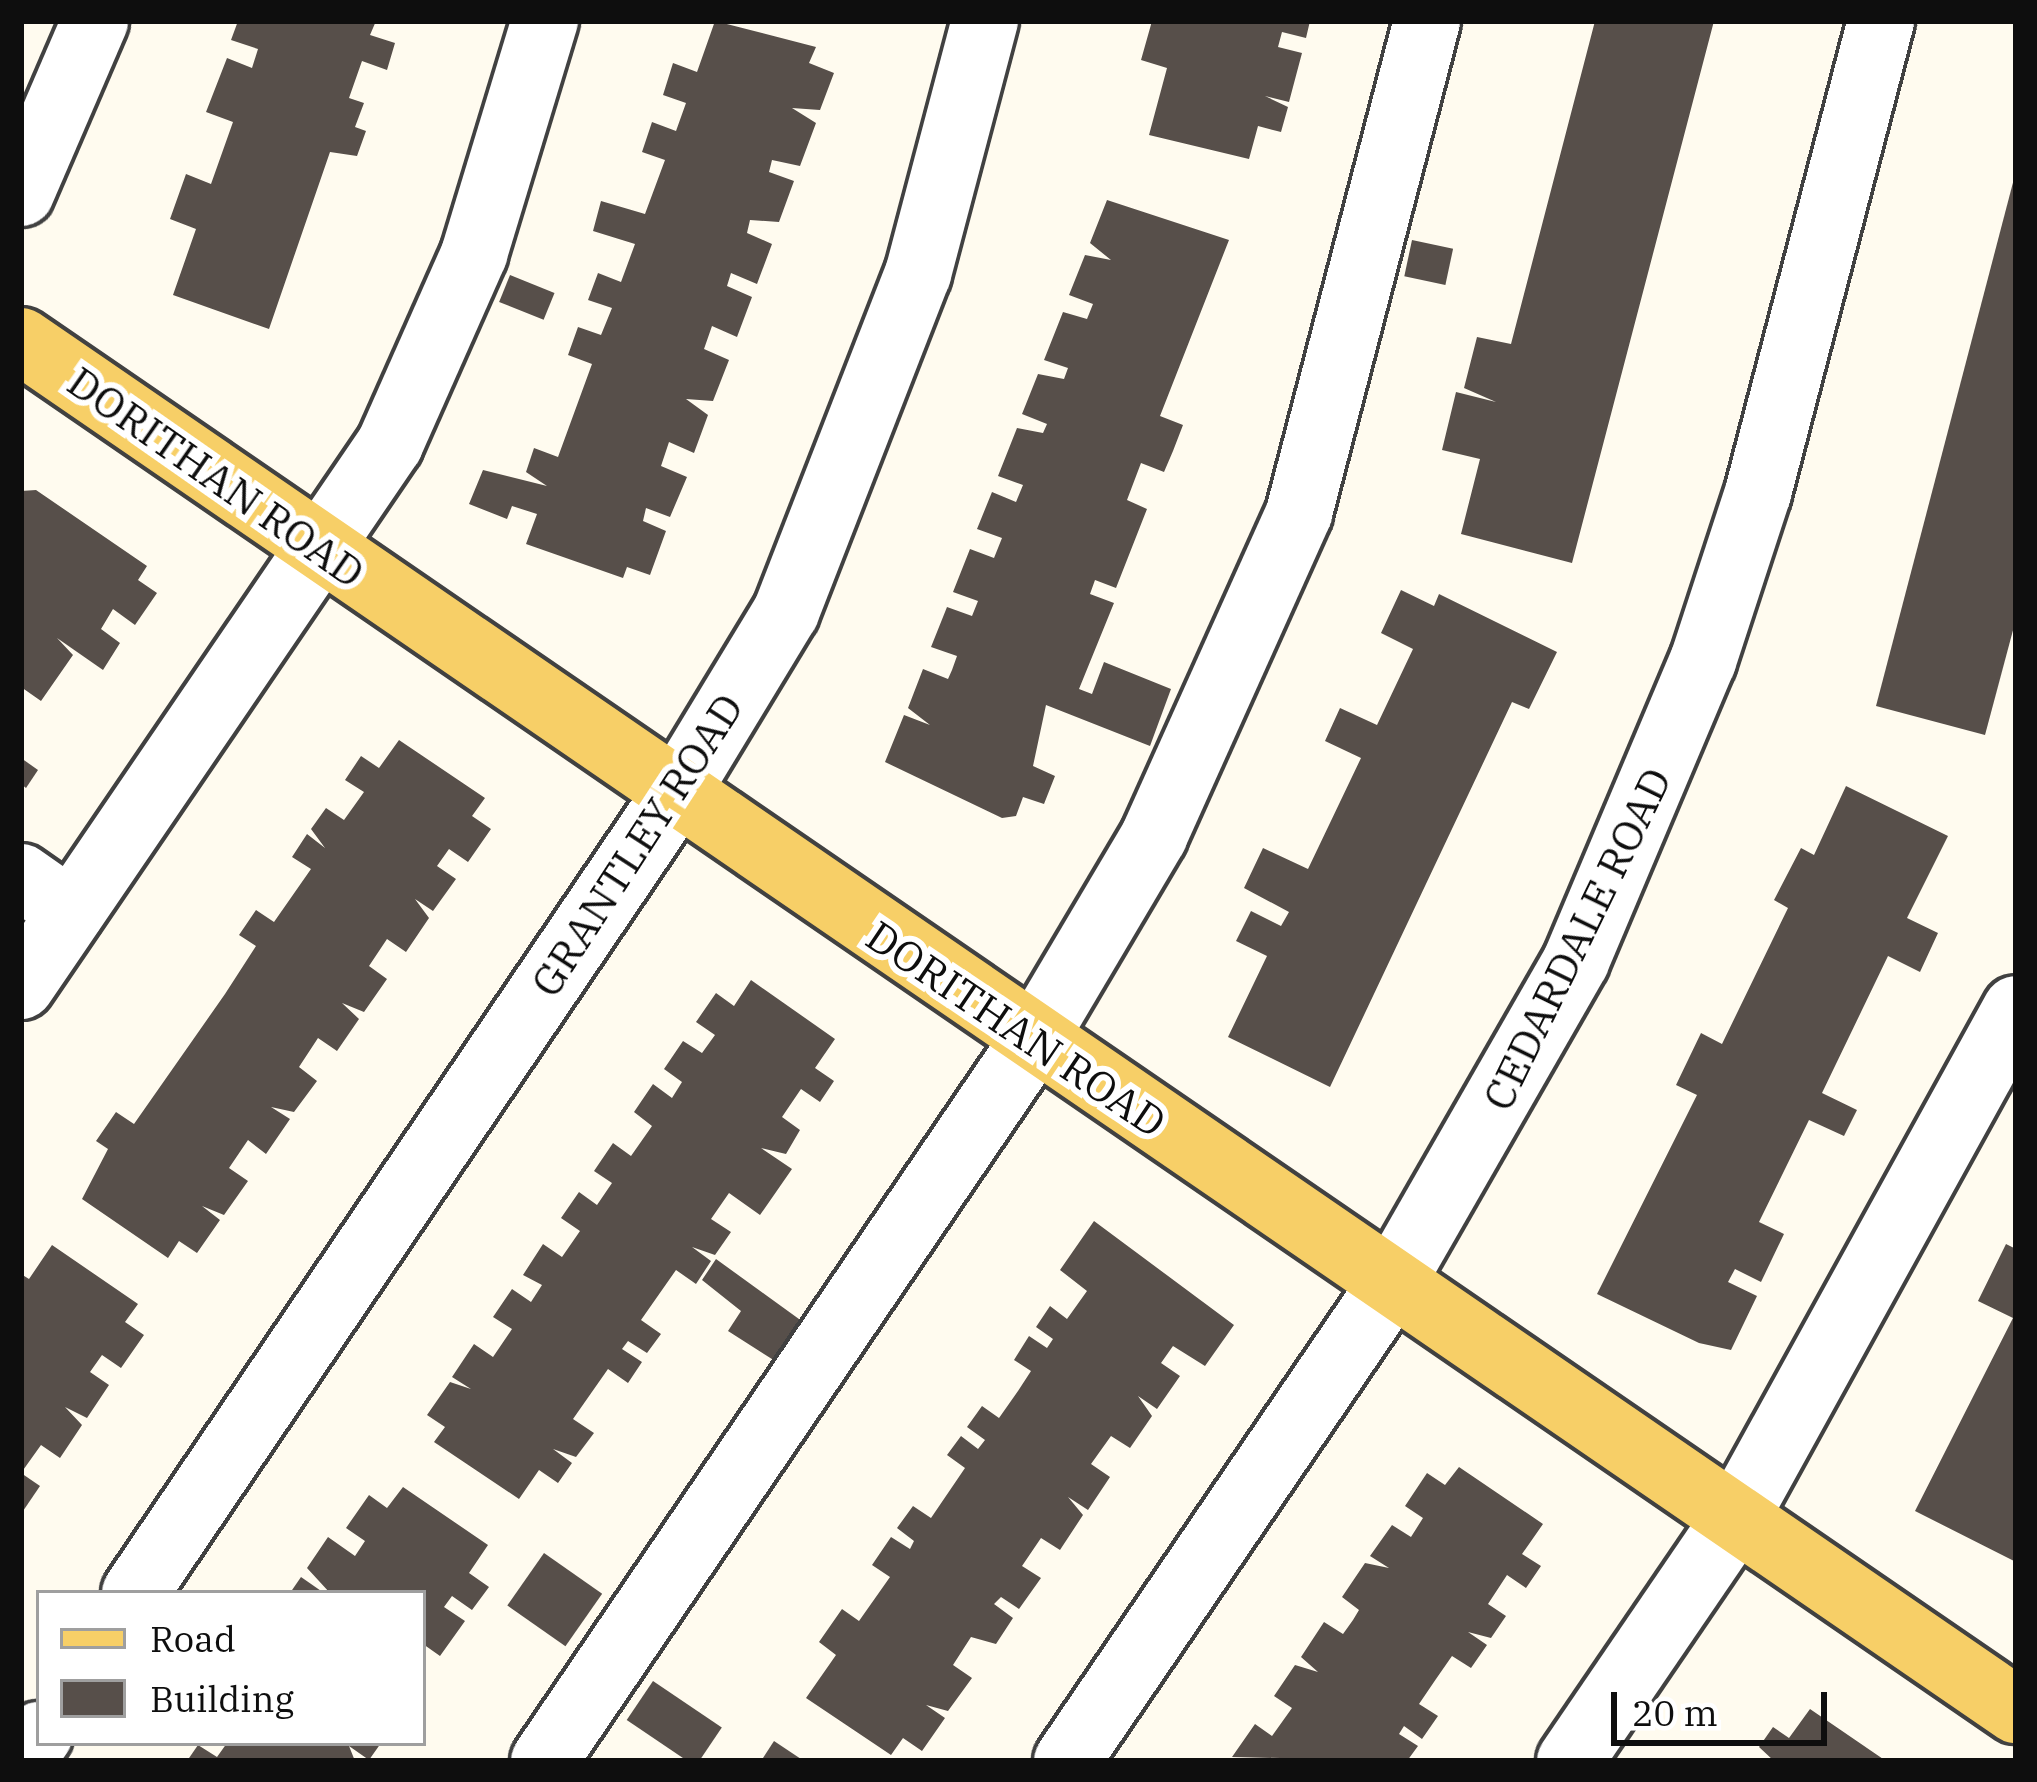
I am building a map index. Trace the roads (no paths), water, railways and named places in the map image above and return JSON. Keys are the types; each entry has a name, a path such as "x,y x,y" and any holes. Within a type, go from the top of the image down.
{"main road":[{"name":"DORITHAN ROAD","path":"21,341 1390,1286 2016,1710"}],"street":[{"path":"21,193 94,21"},
{"path":"21,986 46,894 318,548 390,444 437,345 519,126 545,21"},
{"name":"GRANTLEY ROAD","path":"137,1590 675,795 786,612 856,451 918,274 985,21"},
{"path":"544,1761 1033,1041 1154,836 1291,534 1357,318 1427,21"},
{"name":"CEDARDALE ROAD","path":"1067,1761 1390,1286 1576,961 1703,661 1880,21"},
{"path":"1570,1761 1735,1519 2016,1009"}]}
